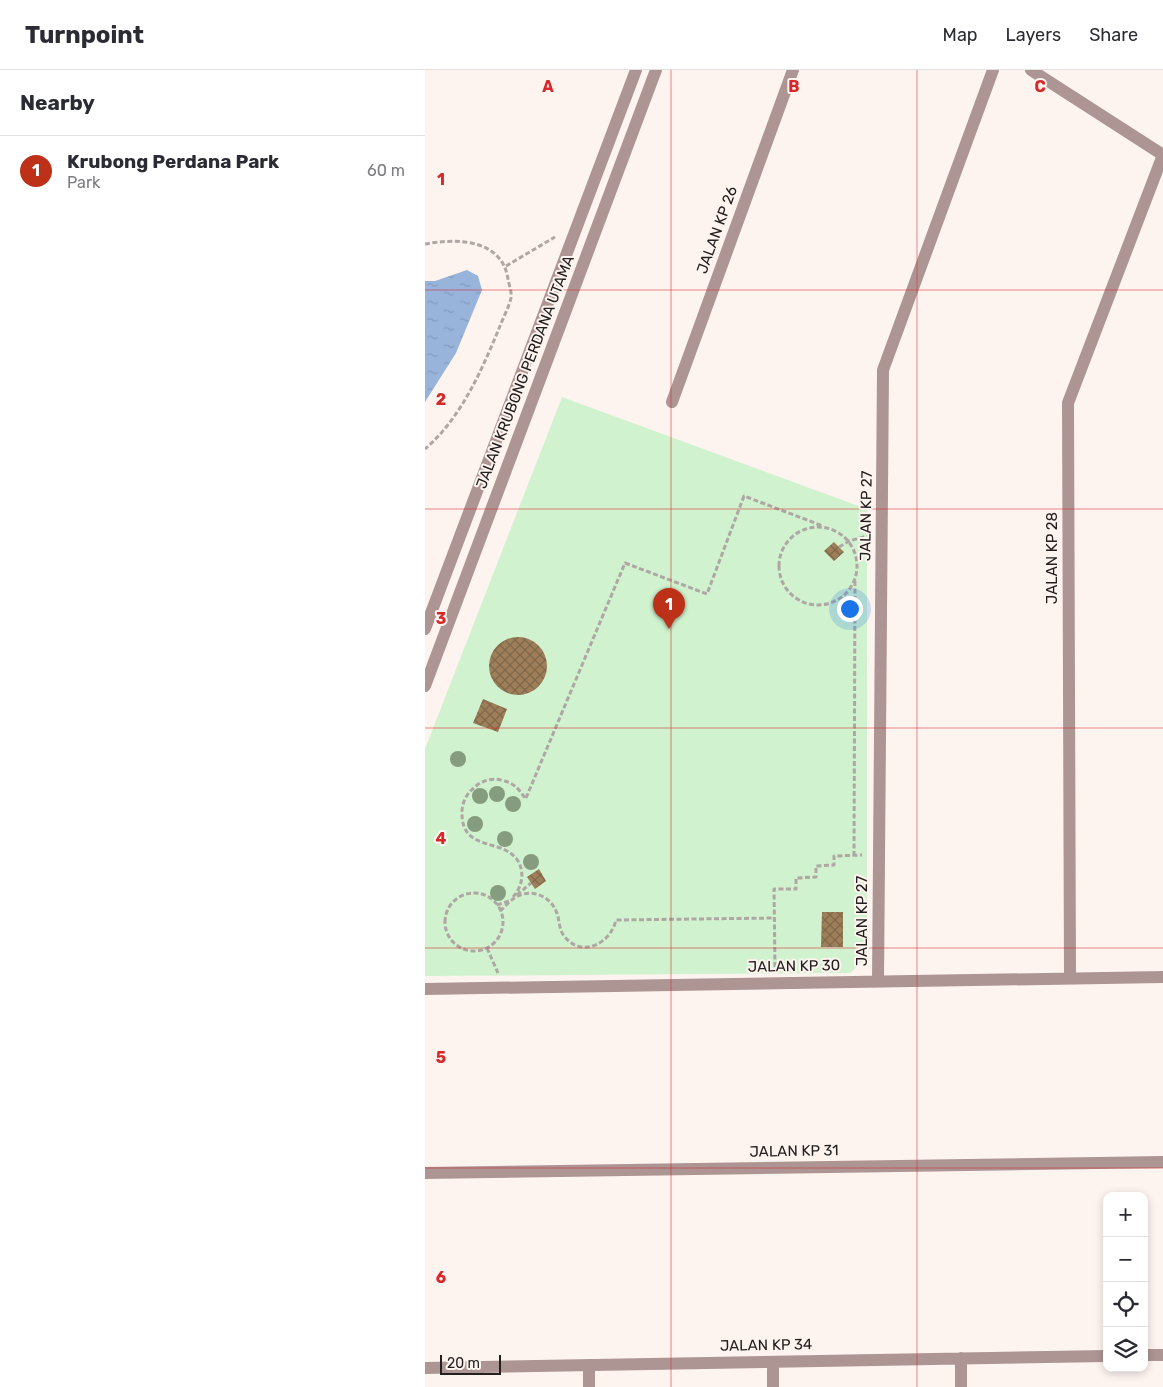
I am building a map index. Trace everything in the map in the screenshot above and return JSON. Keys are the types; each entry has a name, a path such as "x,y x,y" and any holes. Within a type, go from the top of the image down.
{"street":[{"name":"JALAN KRUBONG PERDANA UTAMA","path":"425,629 636,70"},
{"name":"JALAN KRUBONG PERDANA UTAMA","path":"425,686 656,70"},
{"name":"JALAN KP 26","path":"672,402 793,70"},
{"name":"JALAN KP 27","path":"878,981 883,370 993,70"},
{"path":"1031,70 1163,155"},
{"name":"JALAN KP 28","path":"1070,978 1068,403 1163,155"},
{"name":"JALAN KP 30","path":"425,989 1163,977"},
{"name":"JALAN KP 31","path":"425,1173 1163,1162"},
{"path":"1148,1355 1163,1355"},
{"name":"JALAN KP 34","path":"425,1368 1103,1356"},
{"path":"961,1358 961,1387"},
{"path":"773,1362 773,1387"},
{"path":"589,1365 589,1387"}],"path":[{"path":"506,266 561,234"},
{"path":"425,244 464,240 485,246 506,266 511,297 486,361 467,397 436,440 425,449"},
{"path":"511,900 521,886 522,877 517,861 504,850 475,840 468,832 463,822 462,811 470,790 489,780 511,783 526,798 625,563 707,594 744,496 842,534 849,541 857,559 855,579 854,856"},
{"path":"823,526 803,529 787,540 781,550 778,562 779,573 789,594 799,601 821,605 832,603 843,597 855,579"},
{"path":"839,547 849,541"},
{"path":"776,983 774,890 796,889 796,878 816,877 816,866 834,865 834,856 878,855"},
{"path":"500,911 531,883"},
{"path":"497,905 528,893 546,898 557,912 561,930 565,937 572,943 588,947 604,942 614,928 616,920 775,918"},
{"path":"481,894 497,905 500,911 502,919 499,936 487,948 478,951 460,948 447,935 445,917 449,908 462,896 481,894"},
{"path":"487,948 504,987"}],"green space":[{"path":"562,397 867,509 867,957 850,973 425,976 425,749"}],"water":[{"path":"467,270 478,276 482,290 456,353 425,402 425,281 435,281"}],"building":[{"path":"834,542 844,552 834,561 824,551"},
{"path":"518,637 534,642 542,650 547,666 542,682 534,690 518,695 502,690 494,682 489,666 494,650 502,642"},
{"path":"483,699 507,709 498,732 473,723"},
{"path":"539,869 546,881 535,889 527,877"},
{"path":"822,912 843,912 843,947 821,947"}],"place":[{"name":"Krubong Perdana Park","path":"669,629"}]}
